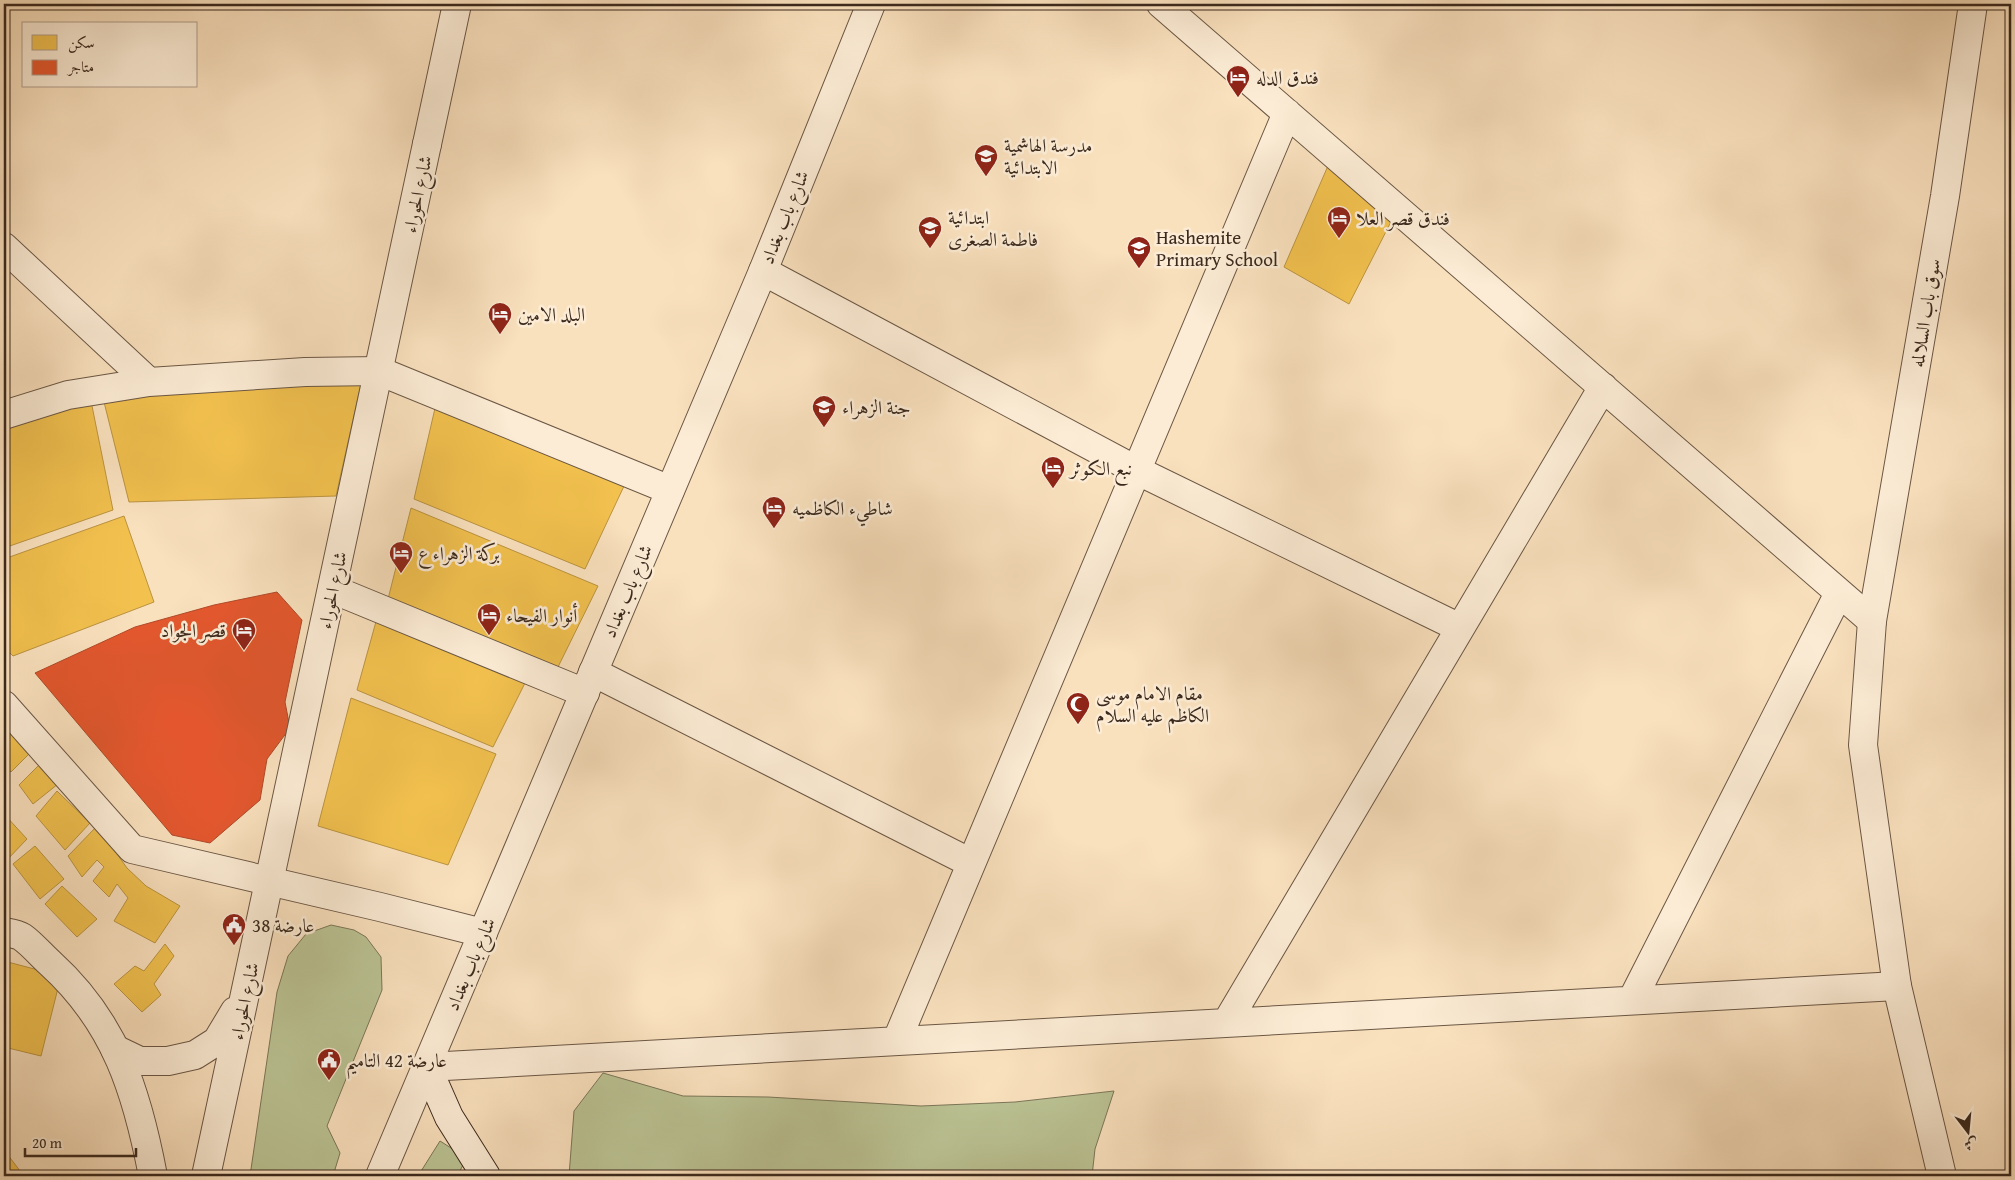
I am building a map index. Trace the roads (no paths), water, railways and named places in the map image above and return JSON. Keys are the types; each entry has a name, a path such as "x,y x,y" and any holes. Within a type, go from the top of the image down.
{"street":[{"name":"شارع الحوراء","path":"206,1176 457,4"},
{"name":"شارع باب بغداد","path":"380,1176 763,271 871,4"},
{"path":"1161,4 1872,621"},
{"name":"سوق باب السلالمه","path":"1942,1176 1897,986 1864,745 1872,621 1942,212 1973,4"},
{"path":"897,1040 1287,113"},
{"path":"4,247 149,382"},
{"path":"763,271 1136,470 1460,628"},
{"path":"4,415 68,395 149,382 305,372 379,371 670,490"},
{"path":"1227,1022 1603,387"},
{"path":"332,589 589,682 971,863"},
{"path":"1632,1000 1839,593"},
{"path":"4,705 132,849 483,933"},
{"path":"4,932 22,937 74,986 100,1021 115,1049 136,1101 147,1143 152,1176"},
{"path":"486,1176 449,1117 427,1067 1897,986"},
{"path":"115,1049 140,1061 168,1062 194,1055 217,1042 246,992"}],"place":[{"name":"فندق الدله","path":"1238,98"},
{"name":"مدرسة الهاشمية الابتدائية","path":"986,177"},
{"name":"فندق قصر العلا","path":"1339,239"},
{"name":"ابتدائية فاطمة الصغرى","path":"930,249"},
{"name":"Hashemite Primary School","path":"1139,269"},
{"name":"البلد الامين","path":"500,335"},
{"name":"جنة الزهراء","path":"824,428"},
{"name":"نبع الكوثر","path":"1053,489"},
{"name":"شاطيء الكاظميه","path":"774,529"},
{"name":"بركة الزهراء ع","path":"401,574"},
{"name":"أنوار الفيحاء","path":"489,636"},
{"name":"قصر الجواد","path":"244,651"},
{"name":"مقام الامام موسى الكاظم عليه السلام","path":"1078,725"},
{"name":"عارضة 38","path":"234,946"},
{"name":"عارضة 42 التاميم","path":"329,1081"}]}
